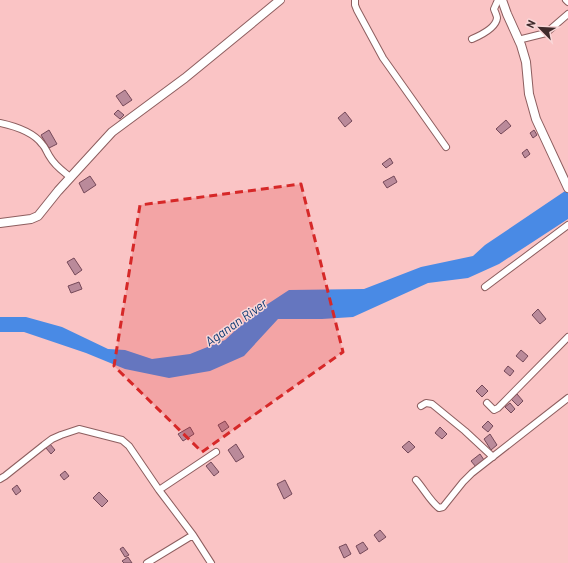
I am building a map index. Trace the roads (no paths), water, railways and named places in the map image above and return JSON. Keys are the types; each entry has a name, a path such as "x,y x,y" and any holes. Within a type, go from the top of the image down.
{"street":[{"path":"0,223 31,220 38,216 70,177 112,132 185,78 280,0"},
{"path":"355,0 357,10 383,58 446,147"},
{"path":"472,39 486,32 496,21 497,18 494,9 498,0"},
{"path":"502,0 526,62 529,94 536,119 566,180"},
{"path":"518,40 546,33 568,14"},
{"path":"0,123 8,124 30,133 42,143 58,167 70,177"},
{"path":"485,287 568,225"},
{"path":"487,403 494,410 498,408 568,337"},
{"path":"416,480 434,505 439,508 443,507 463,482 493,456 568,398"},
{"path":"421,406 426,403 432,404 493,456"},
{"path":"0,479 52,439 79,429 122,440 130,446 159,490 193,535 211,563"},
{"path":"159,490 216,452"},
{"path":"147,563 193,535"}],"water":[{"path":"568,189 568,219 499,264 468,278 428,283 353,317 278,319 244,356 210,371 169,378 125,369 86,353 24,332 0,332 0,317 26,317 62,327 108,349 125,350 152,359 190,354 225,340 254,313 289,290 364,289 421,267 473,256 485,245"}],"water label":[{"name":"Aganan River","path":"236,322"}]}
